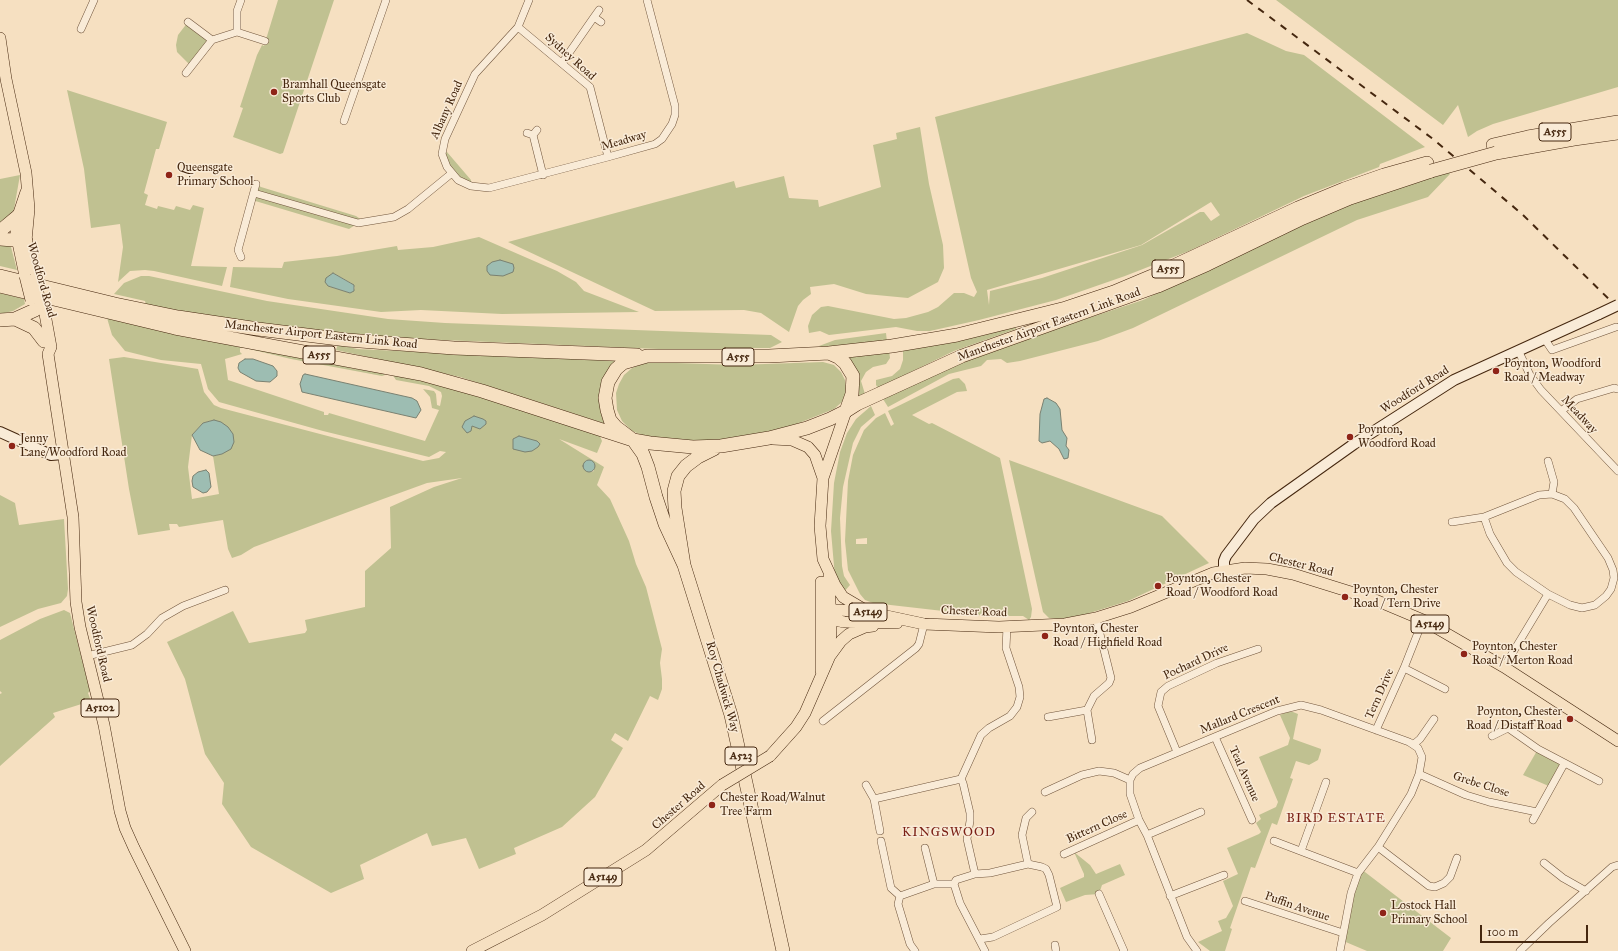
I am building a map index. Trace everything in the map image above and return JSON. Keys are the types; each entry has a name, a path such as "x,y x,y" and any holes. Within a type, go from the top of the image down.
{"highway":[{"name":"Manchester Airport Eastern Link Road","path":"829,353 892,346 958,335 1066,308 1114,292 1152,276 1298,208 1344,189 1384,175 1429,167 1494,149 1528,137 1618,122"},
{"name":"Manchester Airport Eastern Link Road","path":"1494,149 1618,133"},
{"name":"Manchester Airport Eastern Link Road","path":"846,411 962,356 1158,286 1344,201 1429,167"},
{"path":"0,231 18,216"},
{"path":"0,239 21,240"},
{"name":"Manchester Airport Eastern Link Road","path":"0,276 115,304 178,317 258,329 347,340 417,346 647,356"},
{"name":"Manchester Airport Eastern Link Road","path":"0,286 175,328 421,374 482,391 633,440"},
{"path":"15,319 37,304"},
{"path":"0,320 15,319 34,328 44,341"},
{"name":"A555","path":"829,353 734,357 647,356 623,363 616,369 608,382 606,393 606,410 610,420 633,440 668,446 721,446 769,438 807,428 846,411"},
{"path":"829,353 838,357 845,363 853,376 852,394 846,411"},
{"name":"Roy Chadwick Way","path":"607,432 626,445 634,453 656,497"},
{"name":"Roy Chadwick Way","path":"633,440 643,454 656,497 674,546 684,565"},
{"name":"Roy Chadwick Way","path":"721,446 698,457 686,466 678,476 674,491 675,508 684,565 731,715 783,951"}],"main road":[{"name":"Woodford Road","path":"0,38 6,79 24,166 29,209 21,240"},
{"name":"Woodford Road","path":"26,190 18,216 21,240 37,304 44,348 48,354 62,454 73,517 76,602 87,656 104,725 125,828 184,950"},
{"name":"Woodford Road","path":"37,304 45,314 51,347 48,354"},
{"path":"821,676 827,616 821,578 823,559 820,526 823,478 846,411"},
{"path":"769,438 792,440 808,447 815,455 823,478"},
{"path":"823,559 829,570 834,585 843,597 868,612"},
{"name":"Chester Road","path":"827,616 893,623 1007,627 1040,626 1096,618 1131,607 1198,578 1224,570 1245,568 1280,571 1373,599 1423,620 1504,667 1618,740"},
{"name":"Chester Road","path":"472,951 542,915 646,850 722,785 770,756 796,727 805,713 828,658 827,616 829,570"},
{"name":"Chester Road","path":"827,616 868,612 920,623"},
{"path":"828,658 841,641 850,634 865,627 893,623"}],"street":[{"path":"81,29 94,0"},
{"path":"238,32 238,11 241,0"},
{"path":"344,122 386,0"},
{"name":"Albany Road","path":"452,174 447,167 442,154 442,147 450,128 475,74 518,27 529,0"},
{"name":"Meadway","path":"452,174 464,183 488,188 543,175 655,144 668,133 675,115 673,99 647,0"},
{"path":"562,63 599,10"},
{"path":"594,17 601,22"},
{"path":"188,22 212,40"},
{"name":"Sydney Road","path":"518,27 590,87 608,157"},
{"path":"186,73 212,40 238,32 265,41"},
{"path":"532,132 543,175"},
{"path":"254,193 358,223 394,217 408,209 452,174"},
{"path":"241,257 238,250 256,184"},
{"name":"Woodford Road","path":"1224,570 1224,561 1226,556 1244,531 1271,503 1354,444 1440,389 1518,350 1618,305"},
{"path":"1544,338 1552,350 1616,327"},
{"name":"Meadway","path":"1518,350 1535,383 1618,471"},
{"path":"1561,411 1577,399 1614,388 1618,389"},
{"path":"0,432 31,448 51,455 62,454"},
{"path":"1548,461 1554,482 1552,494"},
{"path":"1452,522 1484,517 1539,495 1552,494 1565,499 1574,508 1608,558 1613,570 1614,578 1611,589 1596,605 1589,607 1576,608 1548,594 1507,564 1490,534 1484,517"},
{"path":"87,656 132,645 147,634 162,618 183,606 225,590"},
{"path":"1504,667 1548,594"},
{"path":"1092,740 1087,710 1094,696 1109,683 1111,678 1096,618"},
{"name":"Tern Drive","path":"1376,730 1404,668 1423,620"},
{"name":"Chester Road","path":"823,721 916,648 919,644 920,623"},
{"path":"975,874 967,839 970,813 961,779 982,735 989,728 1010,716 1017,707 1020,698 1019,687 1006,648 1007,627"},
{"name":"Pochard Drive","path":"1178,752 1158,706 1161,692 1168,686 1211,666 1236,655 1258,648"},
{"name":"Tern Drive","path":"1404,668 1445,689"},
{"name":"Mallard Crescent","path":"1130,780 1133,774 1140,768 1277,711 1296,705 1310,707 1414,744"},
{"path":"1048,716 1087,710"},
{"path":"1340,951 1351,893 1358,873 1378,847 1404,808 1420,774 1422,757 1421,752 1414,744 1420,739 1434,719"},
{"path":"1492,736 1508,728 1564,764 1599,781"},
{"name":"Teal Avenue","path":"1215,737 1252,820"},
{"path":"1533,820 1564,764"},
{"path":"1045,792 1082,775 1099,771 1114,773 1130,780 1130,794 1139,820 1147,835 1187,937 1197,951"},
{"name":"Grebe Close","path":"1420,774 1466,795 1489,802 1537,812"},
{"path":"874,800 961,779"},
{"path":"1301,851 1326,782"},
{"path":"866,785 874,800 880,831"},
{"path":"1028,864 1022,835 1026,818 1032,812"},
{"path":"1147,835 1201,812"},
{"name":"Bittern Close","path":"1064,854 1139,820"},
{"path":"881,841 892,888 900,896"},
{"path":"1274,841 1358,873"},
{"path":"1378,847 1429,886 1435,887 1444,883 1450,876 1457,858"},
{"path":"924,848 934,884"},
{"path":"1544,863 1563,878 1586,891"},
{"path":"954,884 956,880 975,874 990,873 1028,864 1046,870 1057,902 1057,907 993,937 980,939"},
{"path":"1520,951 1612,867 1618,865"},
{"path":"1170,896 1224,875"},
{"path":"900,896 934,884 954,884"},
{"path":"954,884 960,903 985,951"},
{"path":"1099,894 1124,951"},
{"path":"900,896 898,904 910,944 915,951"},
{"name":"Puffin Avenue","path":"1245,900 1343,933"}],"green space":[{"name":"Bramhall Queensgate Sports Club","path":"278,0 334,0 283,153 280,154 233,137 243,108 240,107 257,55 262,45 264,46"},
{"path":"1276,0 1618,0 1618,87 1493,124 1468,137 1458,105 1443,125"},
{"path":"188,22 212,40 191,66 177,52 176,45 178,35"},
{"path":"1247,33 1286,51 1304,55 1425,147 1380,164 1379,167 1304,196 1189,251 1125,276 1056,300 930,331 917,331 896,327 829,335 820,331 809,333 808,326 812,315 821,307 828,306 894,319 906,318 928,312 938,307 954,293 964,293 974,297 977,292 971,278 935,117","holes":["1211,202 1220,215 1211,221 1204,212 1200,212 1142,245 1042,278 990,291 989,305 987,290 1141,245"]},
{"name":"Queensgate Primary School","path":"67,90 167,122 159,149 156,149 144,193 148,195 145,205 157,209 158,206 174,210 176,206 190,210 193,205 204,208 191,266 227,267 222,286 145,270 130,271 118,282 123,247 120,224 91,228 84,169"},
{"path":"920,127 929,184 943,245 944,268 938,282 908,298 866,294 834,284 810,287 811,294 798,306 789,332 761,313 744,310 655,311 508,242 734,181 736,188 784,176 789,198 818,200 819,207 881,187 873,145 897,139 896,133"},
{"path":"447,152 471,180 471,186 458,180 442,154"},
{"path":"1449,172 1450,174 1428,197 1357,220 1133,328 1098,341 1020,361 1007,363 1001,359 987,360 981,366 949,374 888,407 883,399 943,370 1010,344 1143,300 1328,211"},
{"path":"20,175 14,209 11,214 0,223 0,179"},
{"path":"256,184 261,187 356,216 365,222 358,223 349,229 252,200"},
{"path":"479,237 557,271 576,282 584,291 639,312 502,314 421,310 381,312 288,299 230,287 233,267 282,268 284,262 337,256 397,246 398,250 433,247","holes":["333,273 351,283 355,288 350,293 328,286"]},
{"path":"0,240 11,247 17,270 0,266"},
{"path":"141,276 149,276 267,301 388,319 445,323 771,335 782,342 770,348 742,348 730,352 371,337 201,316 146,305 145,301 114,294 124,283"},
{"path":"0,293 24,299 25,304 13,311 0,314"},
{"path":"107,318 333,359 350,368 383,373 385,375 382,376 291,359 245,348 240,348 240,352 242,354 225,359 228,380 324,412 324,415 328,415 329,413 425,441 439,410 432,408 430,397 423,389 434,391 436,394 437,405 440,406 442,396 441,392 429,386 396,380 392,374 436,382 600,436 602,441 597,453 559,439 604,467 597,485 610,499 629,541 636,564 646,587 662,649 660,663 662,689 658,700 650,696 628,741 615,733 611,740 623,748 595,797 562,827 514,848 516,854 479,869 466,838 432,846 427,833 360,865 364,879 331,893 251,847 222,804 224,783 205,754 185,679 167,642 233,611 249,643 305,633 307,630 305,620 365,607 365,571 391,548 390,507 434,487 462,478 427,483 254,547 241,555 232,558 228,549 223,520 179,527 177,524 169,524 170,530 138,535 129,489 109,359 124,357 198,369 204,392 214,405 221,408 423,461 439,458 446,452 440,451 429,457 323,431 219,402 208,389 201,364 161,360 125,351 112,335","holes":["214,420 222,454 213,456 219,494 192,499 188,467 192,435 203,423","585,461 592,461 594,471 588,472"]},
{"path":"1015,325 1016,329 954,351 878,388 876,385 876,380 892,376 900,369 903,360 903,348"},
{"path":"886,333 887,342 819,346 835,340"},
{"path":"338,344 357,349 614,361 606,424 460,377 336,350"},
{"path":"889,350 890,358 886,364 873,367 866,372 861,381 865,394 857,398 858,380 844,356"},
{"path":"647,362 736,365 823,362 834,365 841,372 845,380 846,392 842,402 834,409 784,429 711,441 672,440 642,435 632,431 622,421 617,410 616,393 624,375 632,368"},
{"path":"959,378 965,384 967,391 957,392 912,415 929,424 932,423 1000,458 1032,609 1029,620 1023,616 987,616 873,603 865,600 860,594 848,570 845,541 848,481 853,455 864,430 876,418 885,413 891,426 894,424 888,411 953,379","holes":["867,538 867,544 856,544 856,539"]},
{"path":"871,406 875,415 861,427 853,443 843,487 840,518 842,566 844,576 850,585 843,593 835,578 831,531 834,483 840,452 847,433 856,419"},
{"path":"1009,460 1162,516 1209,563 1128,601 1077,617 1059,619 1049,618 1043,612"},
{"path":"0,495 15,503 19,525 64,519 68,589 67,596 61,603 38,609 0,627"},
{"path":"64,610 70,613 90,691 88,693 91,701 53,713 55,717 0,766 0,694 2,693 0,691 0,640 40,619"},
{"path":"1287,712 1298,714 1293,739 1321,749 1321,751 1318,760 1309,765 1296,761 1290,778 1293,779 1277,825 1272,823 1255,868 1251,867 1230,928 1232,929 1225,951 1210,951 1198,942 1222,931 1218,921 1226,918 1233,906 1223,881 1238,874 1227,848 1259,834 1261,832 1256,823 1261,819 1259,815 1276,807 1278,802 1259,757 1288,745 1290,738 1280,715"},
{"path":"1538,749 1564,764 1551,787 1523,775"},
{"path":"1074,852 1090,865 1096,874 1120,864 1125,875 1102,885 1099,894 1085,895 1066,902 1060,888 1084,877"},
{"name":"Lostock Hall Primary School","path":"1361,869 1451,938 1443,951 1367,951 1341,940"}],"water":[{"path":"500,260 513,264 513,272 503,276 490,275 487,271 487,266 492,262"},
{"path":"333,273 354,285 354,291 350,293 328,286 325,282 326,278"},
{"path":"245,359 253,359 273,366 277,371 277,376 270,382 256,381 240,372 238,368 239,363"},
{"path":"305,374 412,398 417,401 421,410 416,418 302,392 300,384 303,375"},
{"path":"1047,398 1056,403 1060,409 1062,430 1067,438 1066,446 1069,450 1068,458 1064,459 1059,449 1050,441 1042,443 1039,441 1040,414 1044,399"},
{"path":"474,416 486,421 486,424 480,429 472,426 471,431 467,433 462,427 465,421"},
{"path":"214,420 221,422 228,427 233,434 234,442 231,449 222,454 213,456 200,450 192,435 203,423"},
{"path":"519,436 537,441 540,444 532,451 525,452 513,449 513,439"},
{"path":"589,460 593,462 595,466 593,470 589,472 585,470 583,466 585,462"},
{"path":"206,470 209,473 211,487 207,492 203,493 193,487 192,481 193,476 198,472"}],"railway":[{"path":"1247,0 1433,139 1522,214 1618,308"}],"place":[{"name":"Bramhall Queensgate Sports Club","path":"274,92"},
{"name":"Queensgate Primary School","path":"169,175"},
{"name":"Poynton, Woodford Road / Meadway","path":"1496,371"},
{"name":"Poynton, Woodford Road","path":"1350,437"},
{"name":"Jenny Lane/Woodford Road","path":"12,446"},
{"name":"Poynton, Chester Road / Woodford Road","path":"1158,586"},
{"name":"Poynton, Chester Road / Tern Drive","path":"1345,597"},
{"name":"Poynton, Chester Road / Highfield Road","path":"1045,636"},
{"name":"Poynton, Chester Road / Merton Road","path":"1464,654"},
{"name":"Poynton, Chester Road / Distaff Road","path":"1570,719"},
{"name":"Chester Road/Walnut Tree Farm","path":"712,805"},
{"name":"Lostock Hall Primary School","path":"1383,913"}],"district":[{"name":"BIRD ESTATE","path":"1336,819"},
{"name":"KINGSWOOD","path":"949,833"}]}
